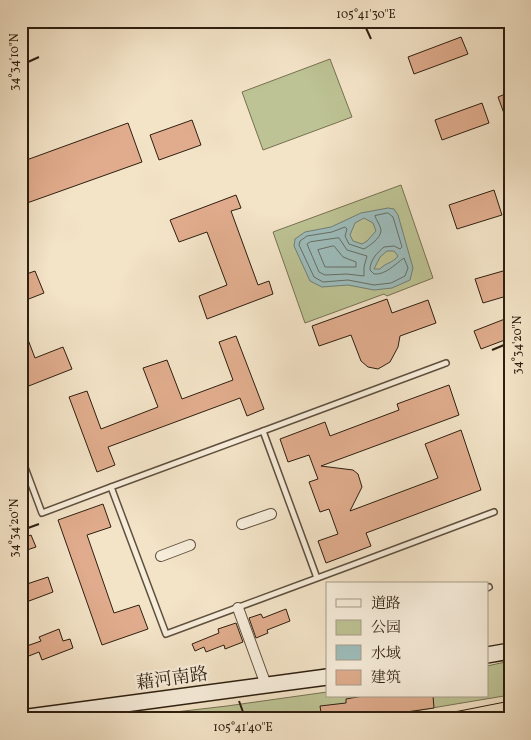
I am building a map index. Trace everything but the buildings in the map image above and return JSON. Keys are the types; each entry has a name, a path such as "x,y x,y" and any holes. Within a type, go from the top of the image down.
{"main road":[{"path":"488,655 510,651"},
{"name":"藉河南路","path":"21,718 326,677"}],"street":[{"path":"242,524 271,514"},
{"path":"161,556 190,544"},
{"path":"238,608 266,685"}],"lane":[{"path":"21,457 42,513 446,363"},
{"path":"263,431 317,578"},
{"path":"111,487 166,634 494,512"}],"green space":[{"path":"330,59 352,117 263,150 242,92"},
{"path":"401,185 433,278 387,296 384,294 305,323 273,232"},
{"path":"510,661 510,695 366,719 115,719 326,692 326,698 488,698 488,666"}],"water":[{"path":"388,208 394,209 398,215 413,268 410,280 392,288 374,290 348,285 322,287 310,281 294,246 295,239 305,232 331,227 361,213","holes":["364,218 373,223 376,231 362,244 353,241 350,235 355,223","387,251 394,251 398,256 380,269 374,269 380,257"]}],"tram line":[{"path":"419,719 510,701"}]}
